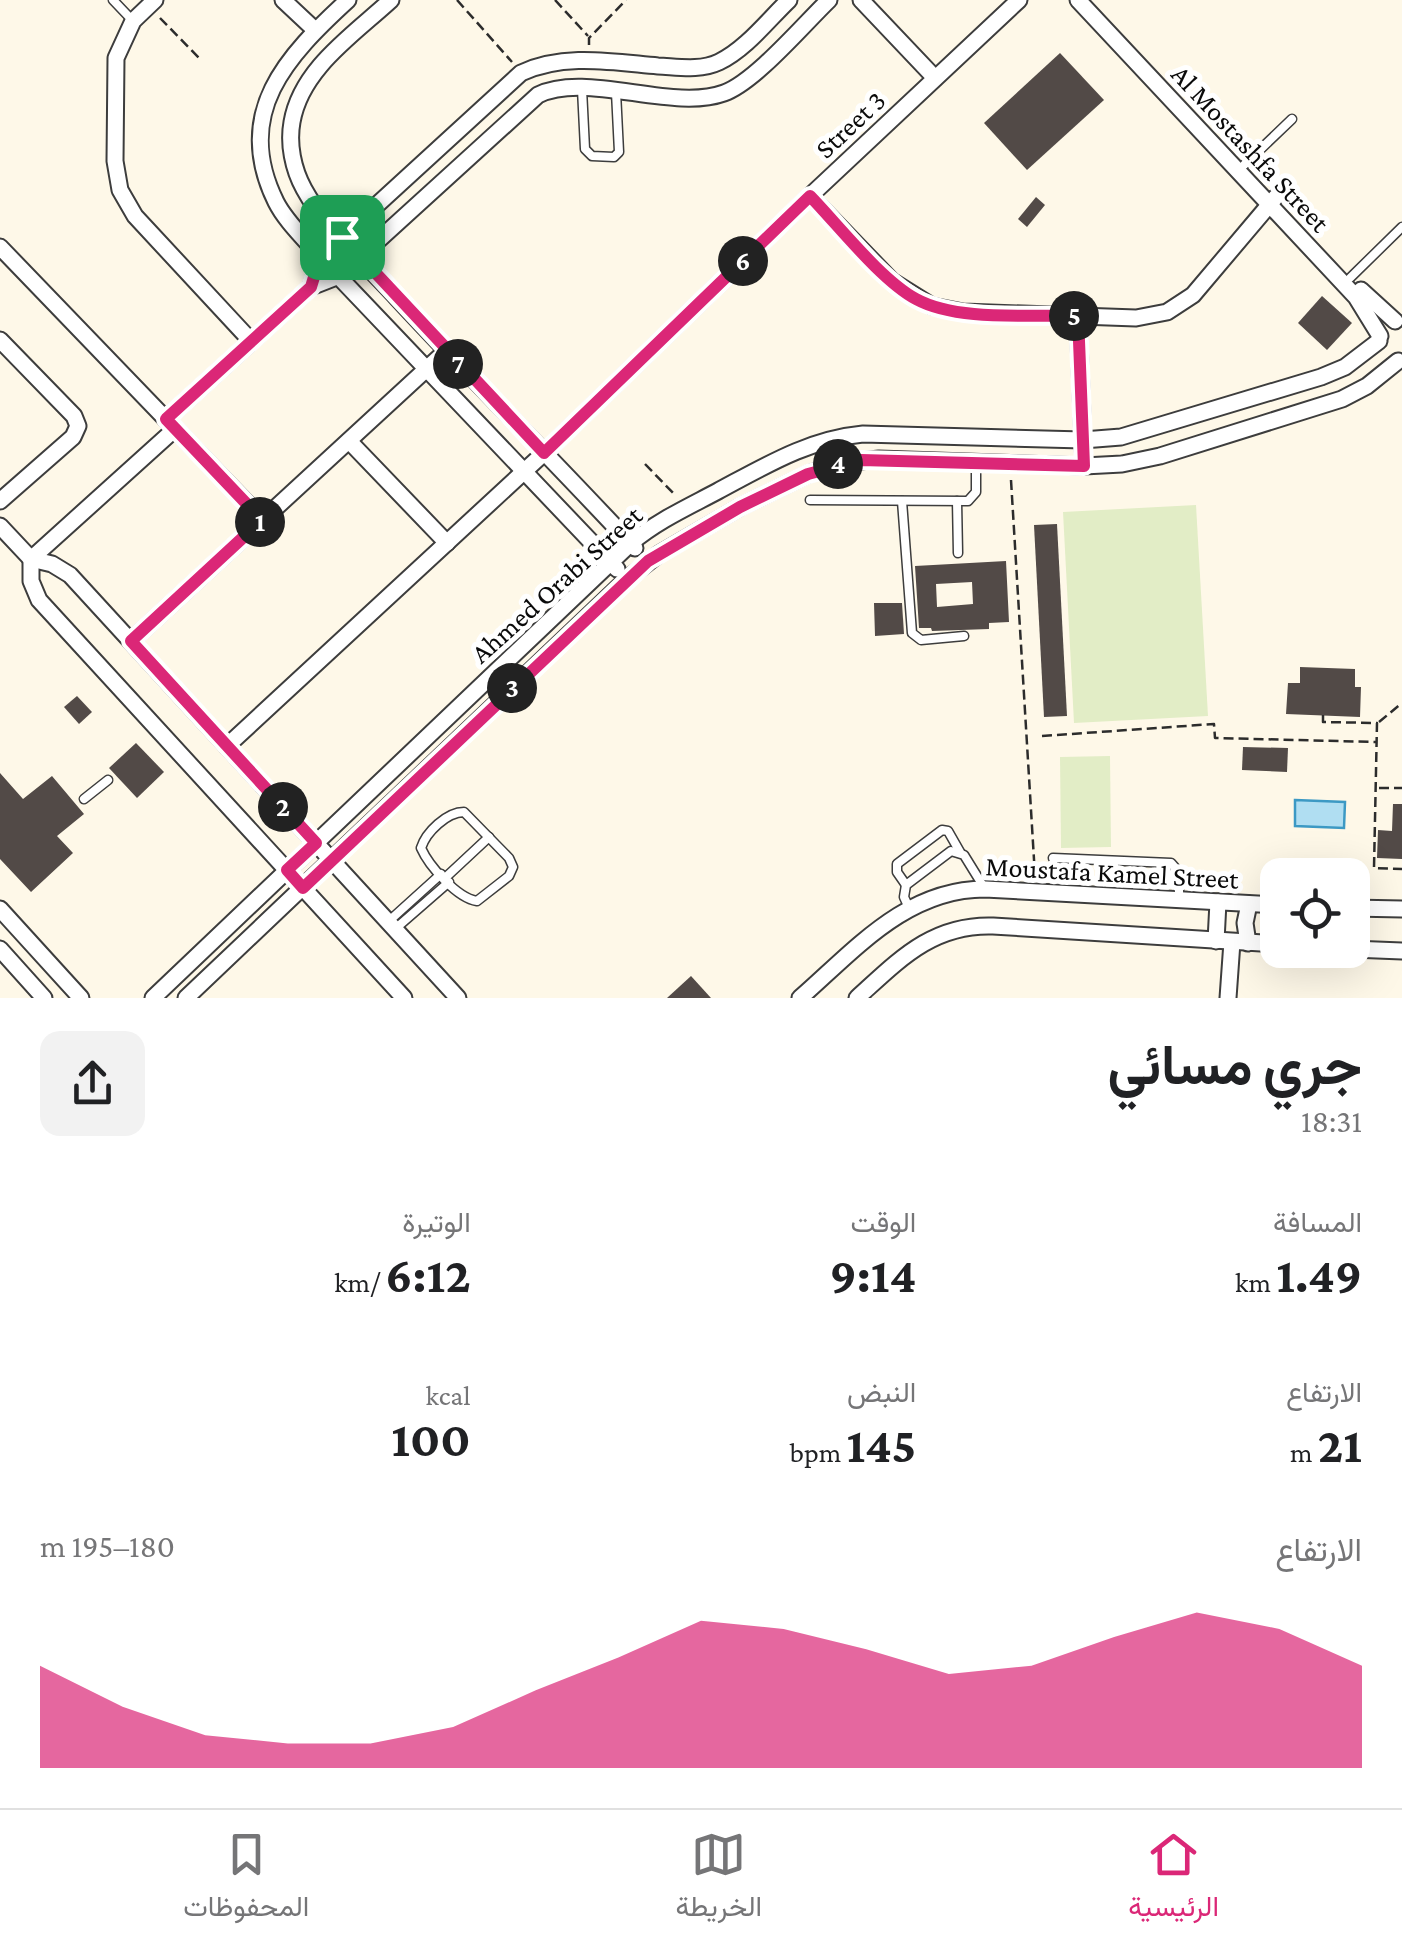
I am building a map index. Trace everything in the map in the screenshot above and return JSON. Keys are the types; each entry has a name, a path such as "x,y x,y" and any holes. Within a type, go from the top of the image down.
{"street":[{"path":"283,0 315,30"},
{"path":"348,0 287,60 274,82 266,106 262,158 278,206 320,257 627,579"},
{"path":"391,0 320,65 296,104 291,126 293,160 305,192 446,351 648,561"},
{"path":"311,287 320,257 521,73 570,60 687,68 715,64 738,49 789,0"},
{"path":"404,998 39,600 30,581 30,559 311,287 338,276 538,96 555,89 697,97 724,93 746,80 830,0"},
{"path":"861,0 936,78"},
{"name":"Street 3","path":"227,746 524,472 1019,0"},
{"name":"Al Mostashfa Street","path":"1078,0 1272,201 1350,278 1400,320"},
{"name":"Al Mostashfa Street","path":"1090,0 1244,165 1356,298 1385,355 1400,361"},
{"path":"152,3 133,21 116,58 115,161 120,190 135,216 251,342"},
{"path":"810,196 892,281 918,300 963,312 1078,316 1152,316 1180,304 1272,201"},
{"path":"0,246 262,520"},
{"path":"1078,316 1084,466"},
{"name":"Ahmed Orabi Street","path":"153,998 631,543 686,508 796,450 846,436 1083,440 1140,433 1321,378 1345,367 1379,338 1383,329 1400,320"},
{"path":"0,340 74,416 78,426 73,436 0,502"},
{"path":"131,641 446,351"},
{"name":"Ahmed Orabi Street","path":"186,998 627,579 648,561 740,507 825,468 861,460 1084,466 1142,461 1328,404 1367,386 1400,361"},
{"path":"348,441 446,543"},
{"path":"0,526 30,559 46,561 64,570 458,998"},
{"name":"Moustafa Kamel Street","path":"800,998 877,930 909,908 951,892 985,889 1260,904"},
{"path":"1218,902 1232,942 1228,998"},
{"path":"1232,942 1245,923 1249,904"},
{"path":"1370,908 1402,909"},
{"path":"0,909 81,998"},
{"path":"857,998 910,950 958,928 993,926 1260,943"},
{"path":"0,949 44,998"},
{"path":"1370,949 1402,951"}],"lane":[{"path":"113,0 133,21"},
{"path":"582,90 584,148 592,156 614,157 619,152 616,92"},
{"path":"1244,165 1292,118"},
{"path":"1350,278 1402,227"},
{"path":"810,500 968,501 976,492 976,462"},
{"path":"902,501 912,633 921,640 964,636"},
{"path":"956,501 958,553"},
{"path":"84,799 108,780"},
{"path":"467,813 489,836 512,862 508,876 478,901 467,899 422,852 421,842 452,814 467,813"},
{"path":"909,908 904,897 906,885 896,870 897,864 942,830 948,831 985,889"},
{"path":"392,926 489,836"},
{"path":"906,885 951,851 960,852"},
{"path":"1052,858 1171,863 1179,872 1179,900"}],"path":[{"path":"457,0 521,73"},
{"path":"554,0 590,38 626,0"},
{"path":"152,3 200,59"},
{"path":"646,464 686,508"},
{"path":"1010,464 1036,892"},
{"path":"1323,715 1323,722 1377,723 1402,703"},
{"path":"1377,723 1374,868 1402,868"},
{"path":"1042,736 1214,724 1215,738 1377,742"},
{"path":"1376,788 1402,788"}],"green space":[{"path":"1196,505 1208,716 1074,723 1063,512"},
{"path":"1110,756 1111,847 1061,848 1060,757"}],"water":[{"path":"1295,800 1345,802 1344,828 1295,826"}],"building":[{"path":"1060,53 1104,100 1027,170 984,123"},
{"path":"1036,197 1045,205 1027,227 1018,219"},
{"path":"1322,296 1352,323 1327,350 1298,323"},
{"path":"1057,524 1067,716 1044,717 1034,525"},
{"path":"1006,561 1009,622 989,623 989,629 919,628 915,566","holes":["972,582 973,604 937,607 936,584"]},
{"path":"874,603 902,603 904,634 875,636"},
{"path":"1300,667 1355,669 1355,687 1361,687 1360,717 1286,714 1288,683 1300,683"},
{"path":"77,696 92,712 79,724 64,707"},
{"path":"136,743 164,772 137,798 109,768"},
{"path":"1243,747 1288,748 1287,772 1242,770"},
{"path":"0,773 23,799 52,776 84,814 57,836 73,853 31,892 0,859"},
{"path":"1393,804 1402,804 1402,859 1377,858 1378,830 1392,831"},
{"path":"691,976 711,998 667,998"}],"route":[{"path":"810,196 892,281 918,300 963,312 1078,316 1084,466 861,460 808,474 740,507 671,546 638,570 303,888 287,870 316,843 131,641 262,520 166,419 311,287 320,257 342,237 544,453 810,196"}]}
